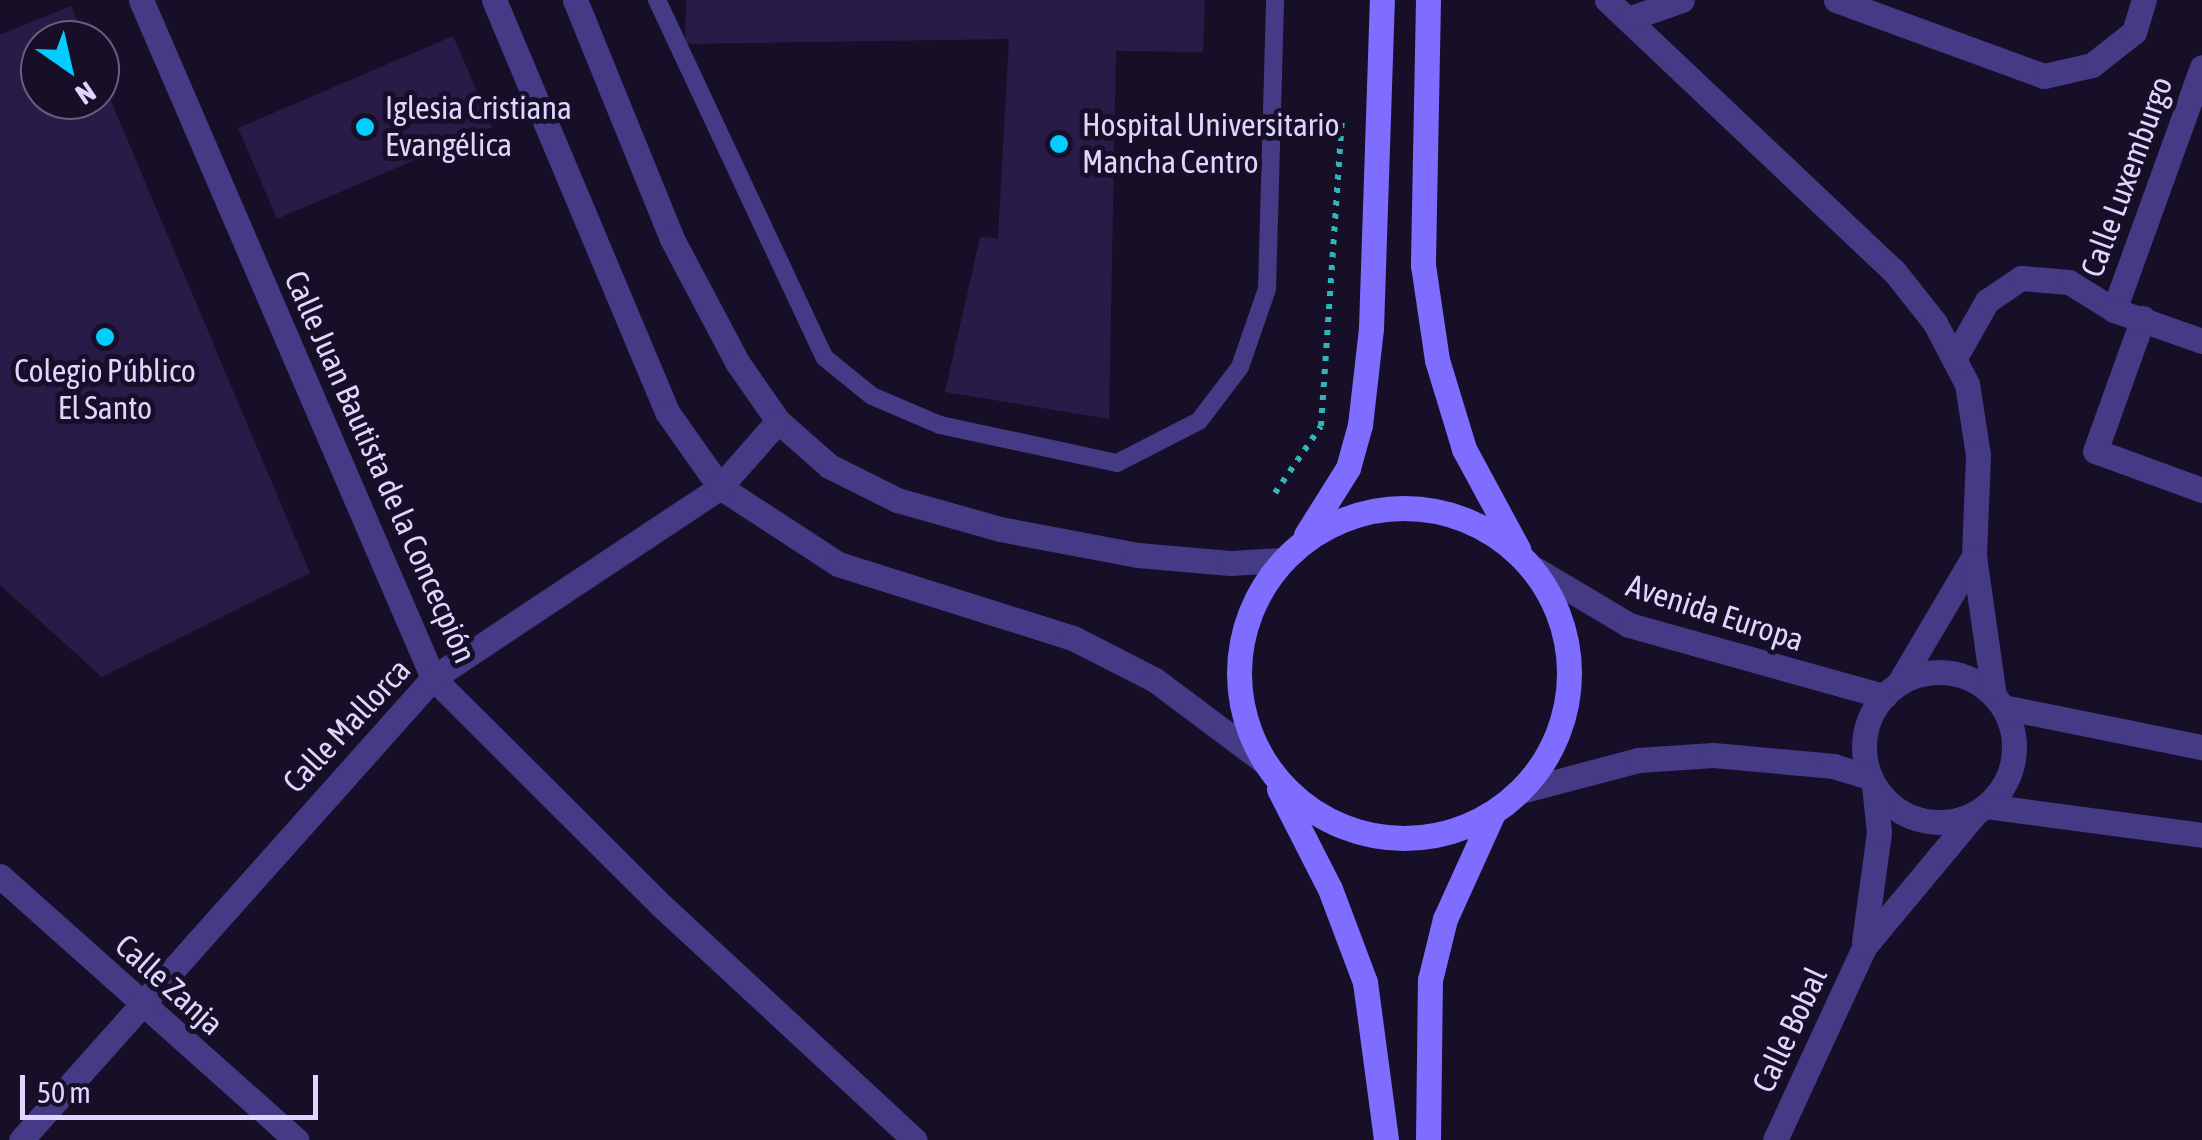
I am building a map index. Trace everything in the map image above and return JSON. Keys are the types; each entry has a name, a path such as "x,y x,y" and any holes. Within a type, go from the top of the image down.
{"street":[{"name":"Calle Juan Bautista de la Concecpión","path":"141,0 432,678 663,907 915,1140"},
{"path":"494,0 666,412 720,488 838,564 1073,638 1155,680 1267,768 1308,809 1337,824 1400,839 1448,832 1493,813 1520,792 1555,742 1570,683 1563,623 1464,449 1437,360 1423,265 1428,0"},
{"path":"574,0 672,239 737,362 778,421 829,466 897,500 1000,529 1138,555 1230,564 1291,551 1353,514 1412,506 1471,520 1528,561"},
{"path":"1382,0 1370,328 1360,425 1348,468 1252,604 1238,657 1241,711 1330,889 1365,982 1386,1140"},
{"path":"1607,0 1894,271 1936,322 1967,384 1978,455 1974,556 1998,701 2011,727 2011,770 1982,809"},
{"path":"1628,19 1682,0"},
{"path":"1836,0 2044,76 2092,65 2134,32 2144,0"},
{"name":"Calle Luxemburgo","path":"2114,310 2202,66"},
{"path":"1954,359 1987,301 2020,278 2069,282 2114,310 2202,341"},
{"path":"2143,318 2095,452 2202,490"},
{"name":"Calle Mallorca","path":"21,1140 432,678 720,488 778,421"},
{"path":"1872,782 1865,735 1974,556"},
{"name":"Avenida Europa","path":"1528,561 1629,625 1891,691"},
{"path":"1891,691 1937,672 1958,675 1998,701 2202,747"},
{"path":"1520,792 1638,760 1713,755 1833,766 1872,782 1898,810 1931,822 1982,809 2202,835"},
{"name":"Calle Bobal","path":"1864,947 1878,832 1872,782"},
{"name":"Calle Bobal","path":"1776,1140 1864,947 1982,809"},
{"path":"1428,1140 1430,980 1445,918 1493,813"},
{"name":"Calle Zanja","path":"0,876 138,1005 296,1140"}],"lane":[{"path":"658,0 825,358 872,396 940,425 1117,463 1198,421 1240,367 1262,305 1275,0"}],"path":[{"path":"1275,493 1321,426 1342,117"}],"building":[{"name":"Hospital Universitario Mancha Centro","path":"686,0 1205,0 1203,52 1116,51 1109,419 945,392 980,237 998,238 1009,39 685,44"},
{"name":"Colegio Público El Santo","path":"71,6 77,20 37,20"},
{"name":"Colegio Público El Santo","path":"20,27 20,120 119,120 310,573 102,677 0,585 0,35"},
{"name":"Iglesia Cristiana Evangélica","path":"453,36 492,127 277,219 238,128"}],"place":[{"name":"Iglesia Cristiana Evangélica","path":"365,127"},
{"name":"Hospital Universitario Mancha Centro","path":"1059,144"},
{"name":"Colegio Público El Santo","path":"105,337"}]}
